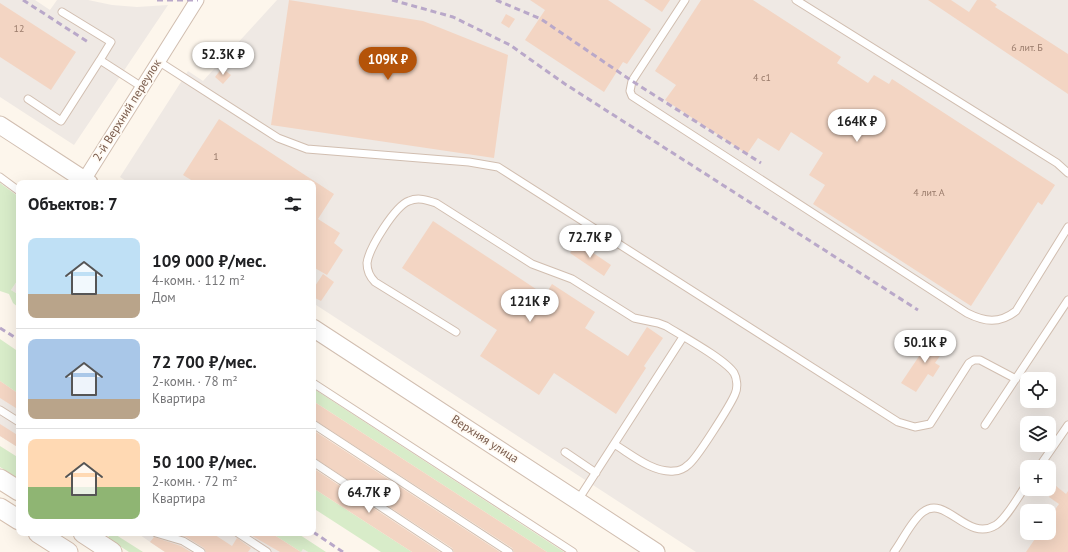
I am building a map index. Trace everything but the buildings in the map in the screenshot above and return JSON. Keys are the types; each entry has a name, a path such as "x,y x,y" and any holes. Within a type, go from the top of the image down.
{"main road":[{"path":"0,479 16,489"},
{"path":"0,508 16,518"},
{"path":"42,536 62,550"},
{"path":"88,536 112,552"}],"street":[{"name":"2-й Верхний переулок","path":"87,180 142,87 197,0"},
{"path":"0,125 84,180"},
{"name":"Верхняя улица","path":"316,330 656,552"}],"lane":[{"path":"685,0 632,81 630,91 632,96 967,313 988,321 998,321 1007,318 1016,311 1068,227"},
{"path":"796,0 1057,163 1068,173"},
{"path":"28,99 61,121 111,42 62,12"},
{"path":"100,60 142,87"},
{"path":"158,61 278,138 307,149 469,162 498,167 898,422 914,427 930,424 970,363 974,360 980,360 1016,379"},
{"path":"0,177 16,189"},
{"path":"456,332 375,282 370,277 367,262 373,245 398,208 411,200 428,200 440,206 532,264 572,279 634,318 658,323 683,337 722,362 734,373 736,379 736,393 694,459 683,469 667,471 648,465 614,444"},
{"path":"985,425 1068,300"},
{"path":"578,500 683,337"},
{"path":"316,386 573,552"},
{"path":"0,410 16,420"},
{"path":"1043,460 1068,425"},
{"path":"316,426 509,552"},
{"path":"565,452 596,473"},
{"path":"316,464 449,552"},
{"path":"894,552 918,516 924,511 931,508 938,508 973,528 988,528 1002,520 1020,494"},
{"path":"166,536 183,541 201,552"},
{"path":"243,536 267,552"}],"shaded area":[{"path":"0,0 35,0 50,10 57,0 88,0 112,5 137,7 168,5 74,145 0,97"},
{"path":"277,0 1068,0 1068,552 696,552 316,305 316,180 124,180 120,177 188,71 203,81"},
{"path":"16,282 16,293 11,290"},
{"path":"0,381 16,392 16,446 0,436"},
{"path":"141,536 276,536 300,552 165,552"},
{"path":"303,549 308,552 300,552"}],"green space":[{"path":"0,183 16,195 16,282 11,290 16,293 16,306 13,303 9,294 0,291"},
{"path":"0,339 16,350 16,392 0,381"},
{"path":"316,390 564,552 547,552 316,403"},
{"path":"0,446 16,456 16,477 0,467"},
{"path":"316,490 412,552 381,552 316,510"},
{"path":"108,536 118,536 143,552 129,552 109,539"},
{"path":"276,536 302,536 326,552 308,552 303,549 301,552"}],"railway":[{"path":"23,0 88,42"},
{"path":"157,0 198,0"},
{"path":"392,0 453,17 510,45 565,84 918,310"},
{"path":"496,0 541,19 632,81 761,163"},
{"path":"0,328 16,338"},
{"path":"316,534 343,552"}]}
